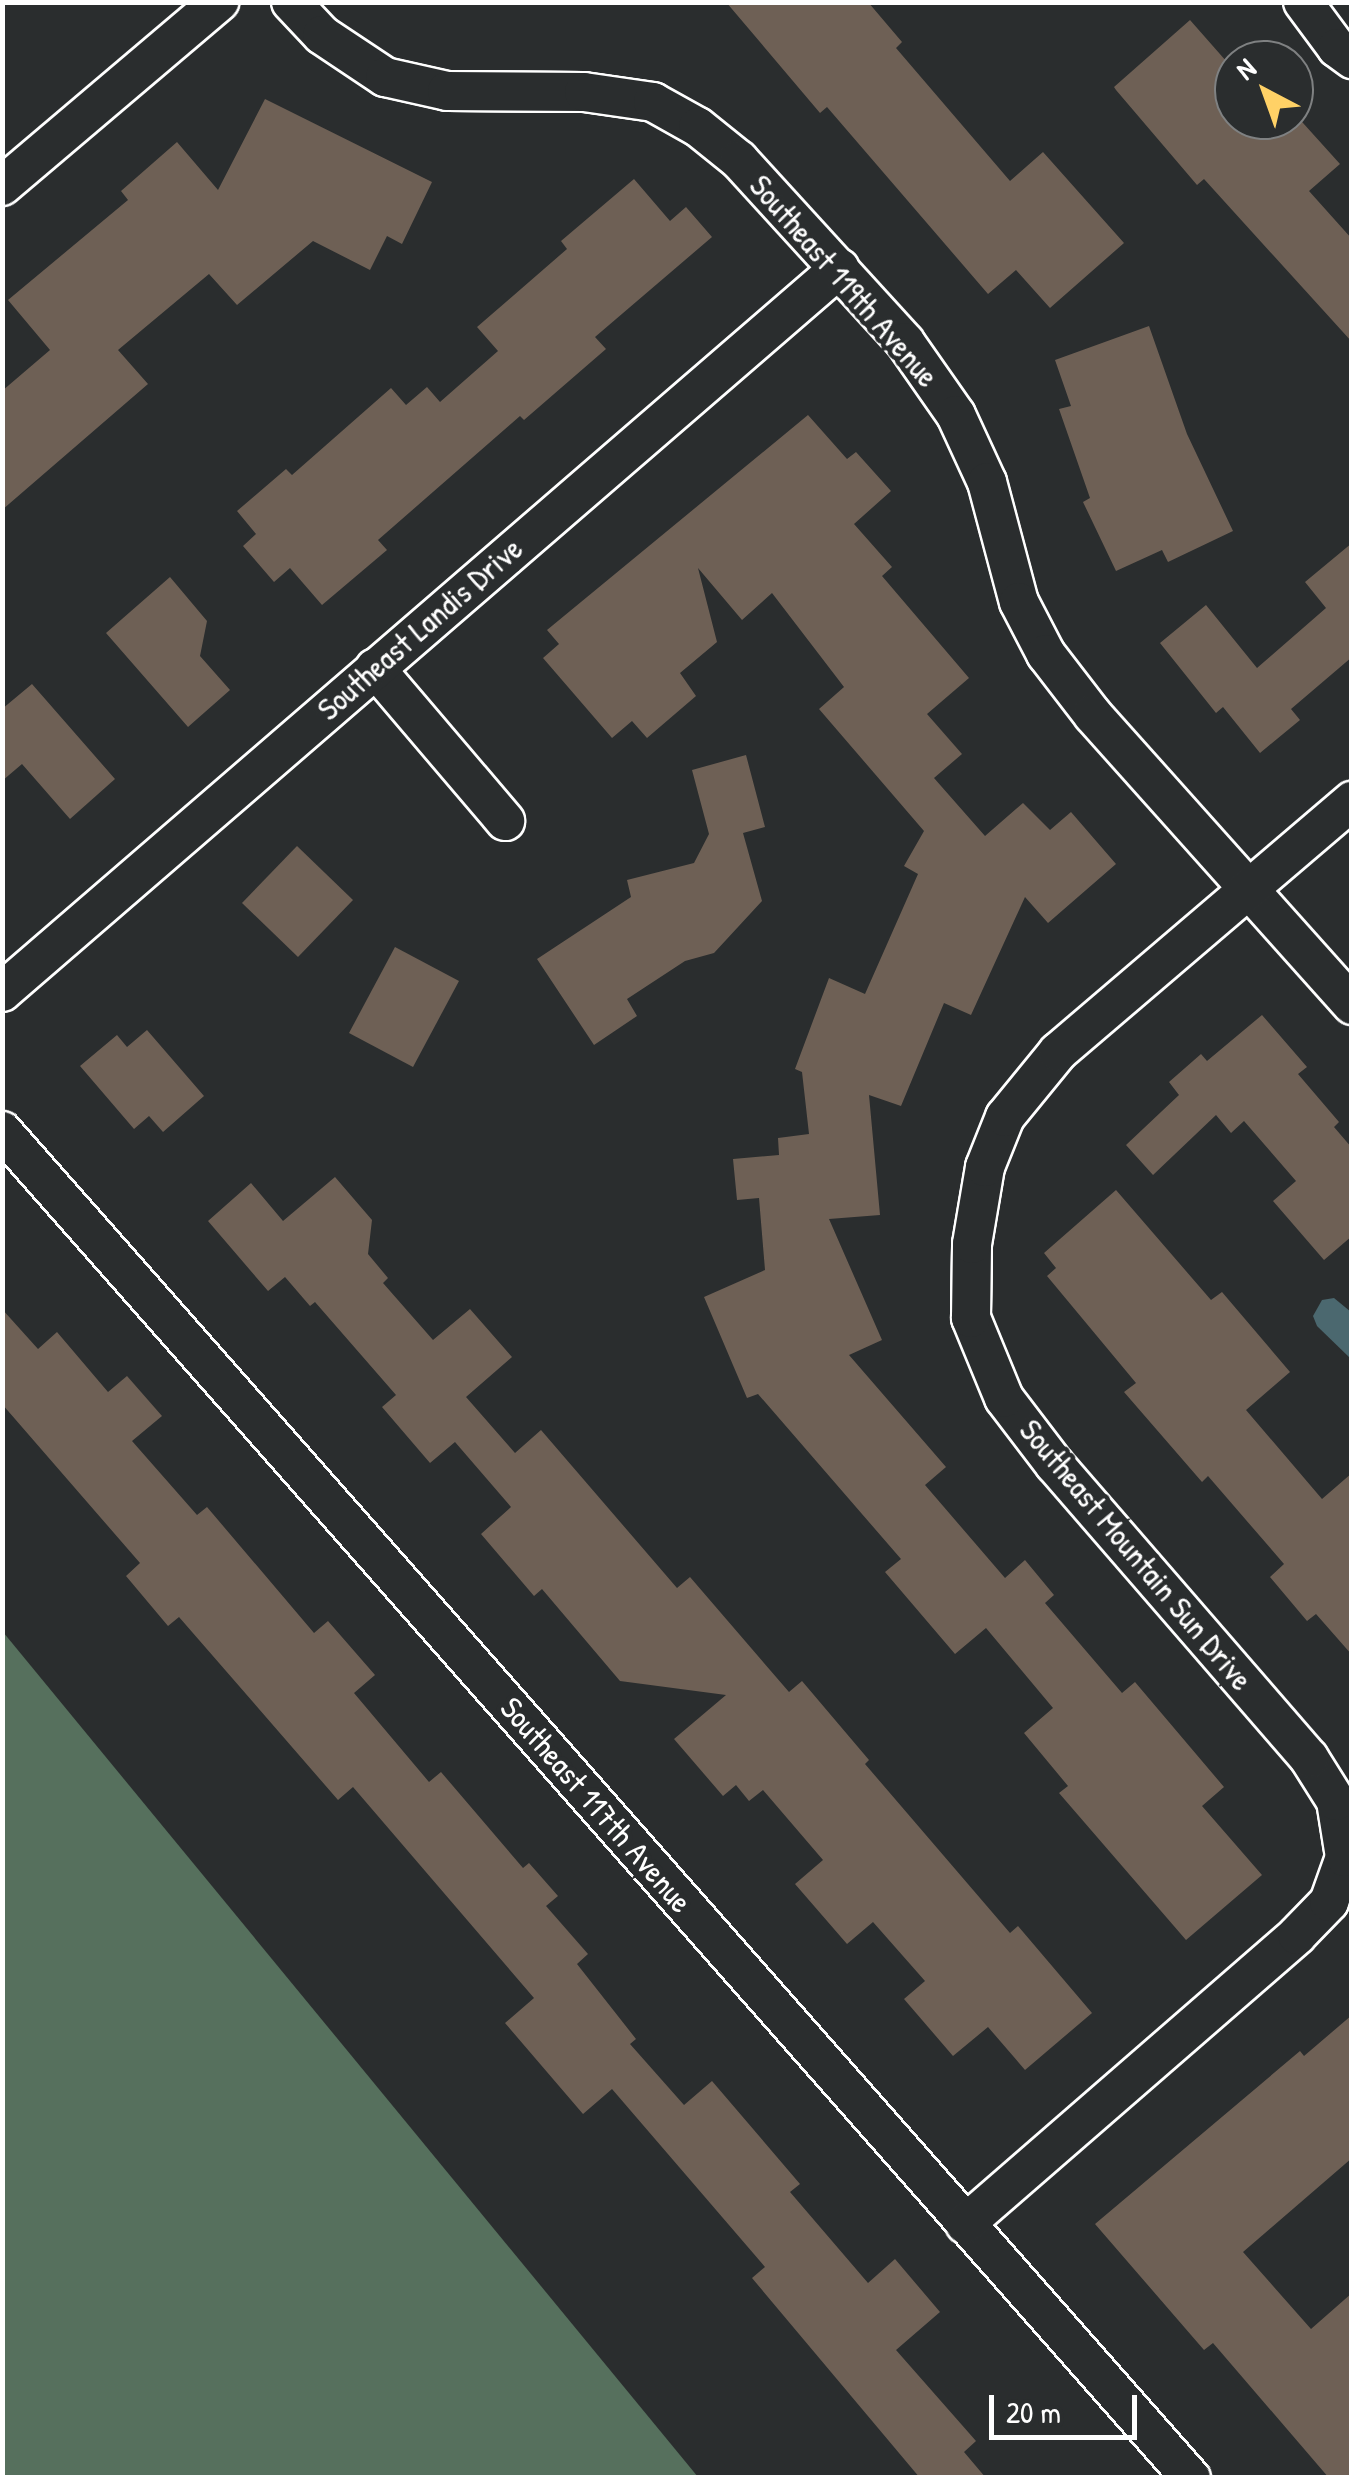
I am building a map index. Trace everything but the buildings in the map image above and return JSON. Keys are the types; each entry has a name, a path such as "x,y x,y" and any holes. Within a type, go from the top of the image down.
{"street":[{"path":"2,186 218,2"},
{"name":"Southeast 119th Avenue","path":"291,2 322,35 385,77 446,91 584,92 653,102 698,127 740,160 904,342 956,415 987,482 1019,602 1046,654 1092,715 1352,1005"},
{"path":"1303,2 1337,48 1352,59"},
{"name":"Southeast Landis Drive","path":"2,992 840,268"},
{"path":"375,668 506,821"},
{"name":"Southeast Mountain Sun Drive","path":"965,2224 1297,1935 1328,1902 1346,1857 1336,1801 1308,1758 1055,1465 1004,1398 971,1318 972,1244 985,1167 1005,1117 1058,1052 1352,802"},
{"name":"Southeast 117th Avenue","path":"2,1131 1191,2478"}],"green space":[{"path":"3,1632 698,2477 3,2477"}],"water":[{"path":"1334,1298 1351,1312 1351,1359 1317,1326 1313,1316 1322,1300"}]}
